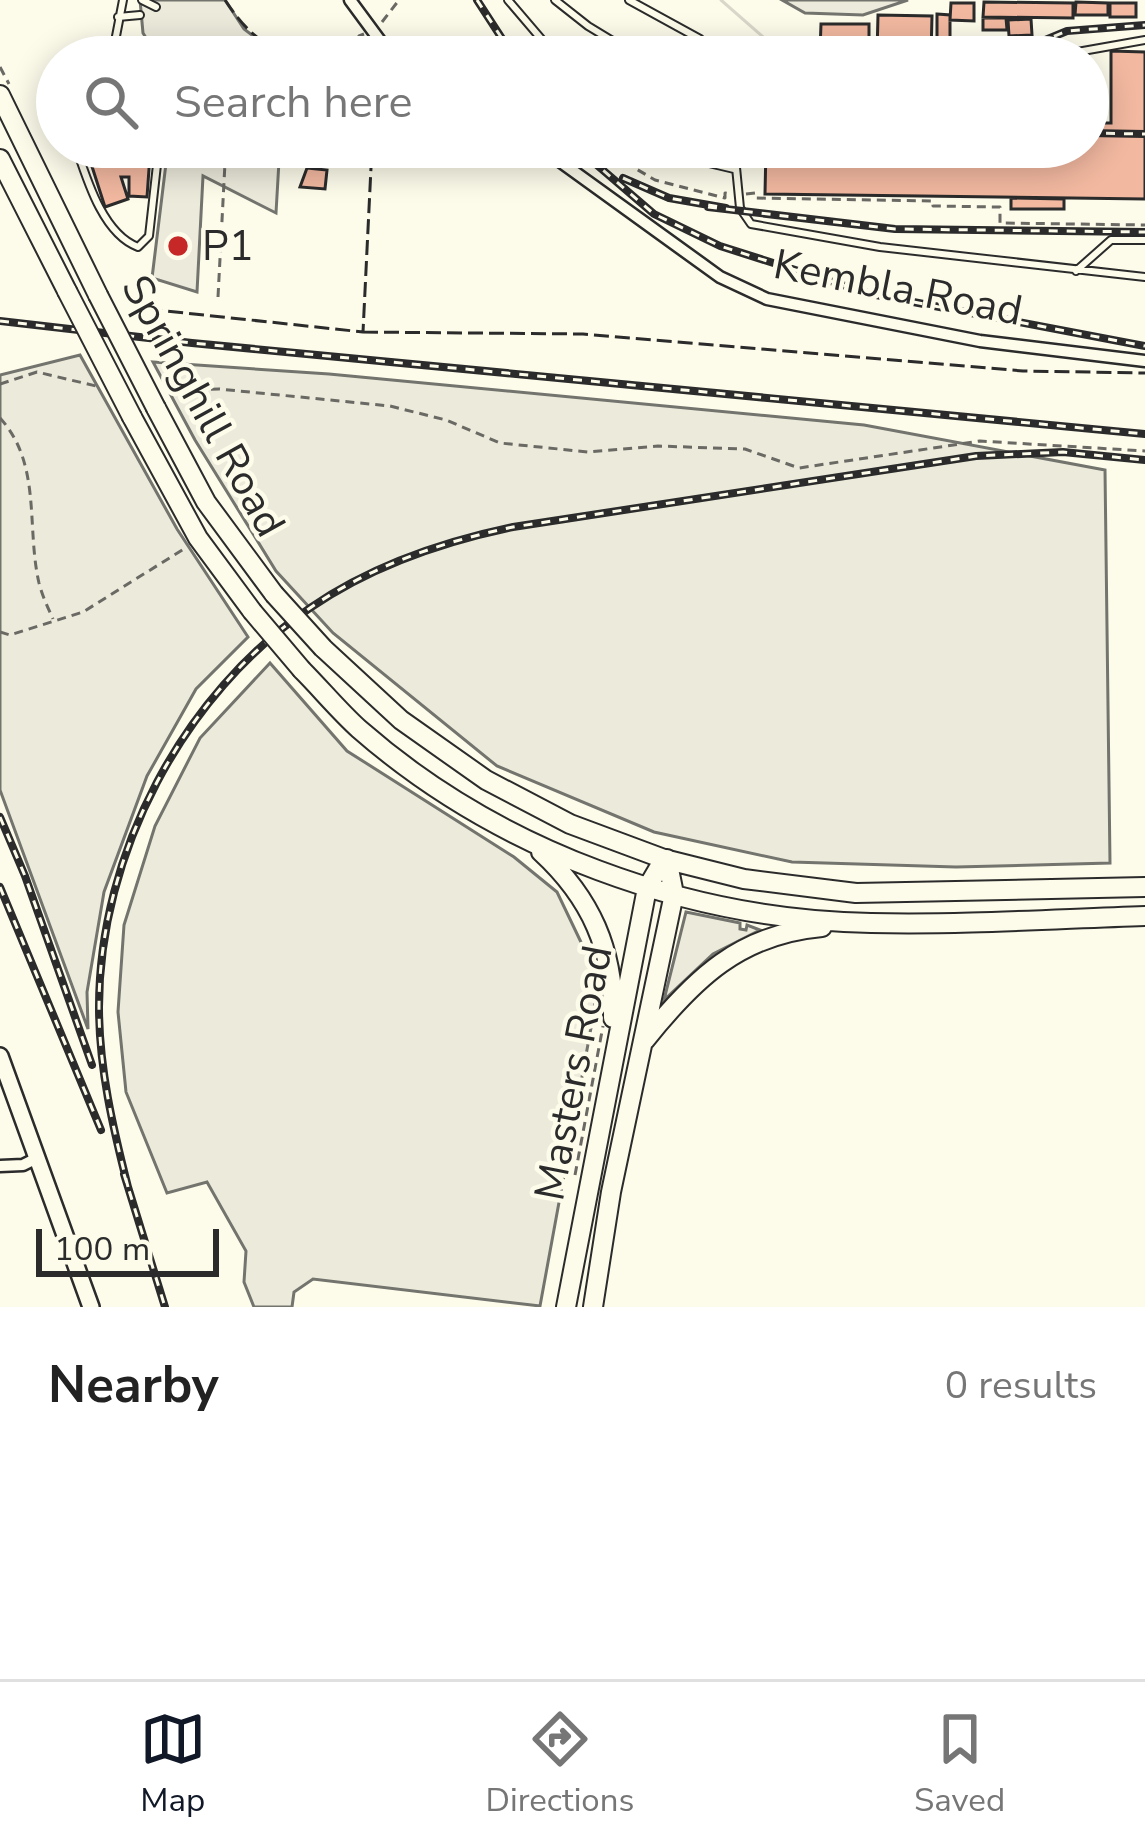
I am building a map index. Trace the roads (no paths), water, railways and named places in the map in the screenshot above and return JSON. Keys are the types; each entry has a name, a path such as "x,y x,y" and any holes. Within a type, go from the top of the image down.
{"main road":[{"name":"Springhill Road","path":"0,95 98,295 160,399 206,502 274,594 323,648 400,720 486,780 549,814 665,859 756,881 856,892 1145,887"},
{"name":"Springhill Road","path":"0,159 198,538 302,670 358,728 410,769 554,851 647,888 750,910 868,923 1145,916"},
{"path":"503,826 556,866 578,891 600,931 612,976 611,1071"},
{"name":"Masters Road","path":"566,1307 647,888 665,859"},
{"name":"Masters Road","path":"593,1307 674,894 665,859"},
{"path":"641,1045 697,980 735,951 788,932 868,923"},
{"path":"0,1056 91,1307"}],"street":[{"path":"350,0 377,36"},
{"name":"Kembla Road","path":"569,168 720,277 767,298 980,341 1145,361"},
{"path":"0,1166 23,1165 38,1158"}],"lane":[{"path":"116,36 119,0"},
{"path":"142,0 156,7"},
{"path":"508,0 539,36"},
{"path":"555,0 604,36"},
{"path":"629,0 693,36"},
{"path":"118,17 140,15"},
{"path":"1109,47 1145,40"},
{"path":"84,168 99,205 136,247 148,236 156,168"},
{"path":"730,168 734,169 742,214 751,224 880,247 1145,277"},
{"path":"1076,271 1111,240 1145,240"}],"waterway":[{"path":"721,0 762,36"}],"railway":[{"path":"477,0 500,36"},
{"path":"1055,36 1145,25"},
{"path":"1109,133 1145,134"},
{"path":"600,168 654,214 720,246 871,294 1145,346"},
{"path":"623,178 669,198 726,208"},
{"path":"708,207 895,229 1145,232"},
{"path":"0,321 1145,434"},
{"path":"128,1187 101,1053 103,949 114,892 132,836 187,732 223,685 310,608 407,557 513,527 976,456 1063,452 1145,460"},
{"path":"0,817 92,1065"},
{"path":"0,887 101,1130"},
{"path":"124,1174 165,1307"}],"place":[{"name":"P1","path":"178,246"}]}
